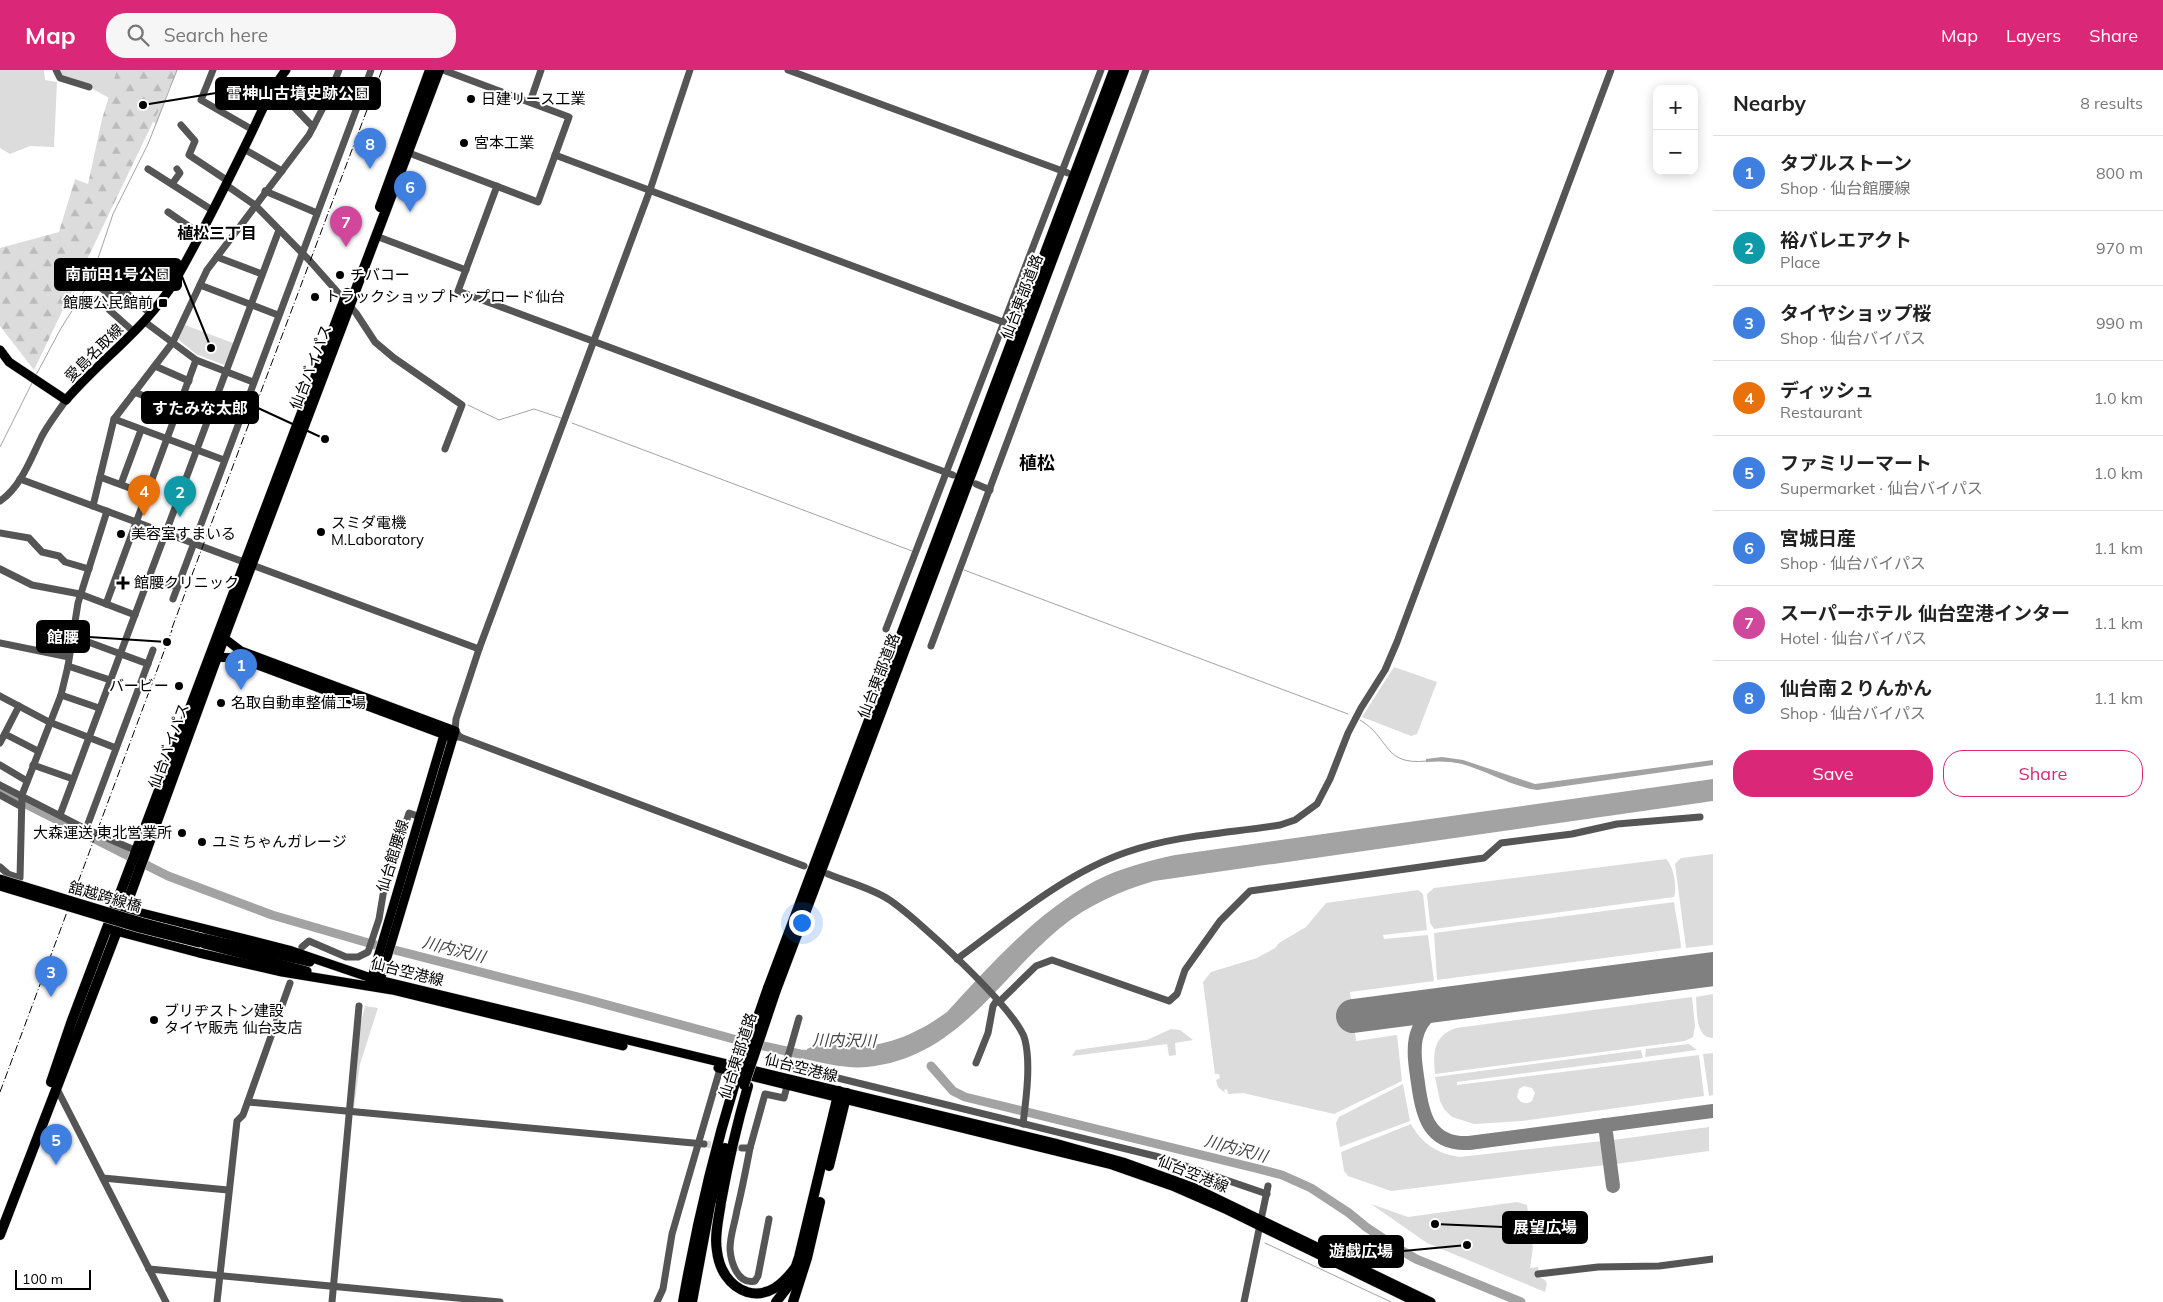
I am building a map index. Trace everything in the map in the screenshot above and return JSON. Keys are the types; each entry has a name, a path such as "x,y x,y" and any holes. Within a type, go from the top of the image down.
{"highway":[{"name":"仙台バイパス","path":"0,1235 56,1086 137,859 347,304 430,70"},
{"name":"仙台バイパス","path":"347,304 409,153 438,70"},
{"name":"仙台東部道路","path":"692,1302 710,1205 742,1085 772,989 1114,70"},
{"name":"仙台東部道路","path":"683,1302 693,1245 715,1149 756,1047 772,989 1124,70"},
{"name":"仙台バイパス","path":"0,1216 112,930"},
{"path":"742,1085 735,1135 716,1235 718,1257 723,1272 732,1284 754,1293 776,1288 795,1268"},
{"path":"776,1302 787,1290 795,1268 842,1096"},
{"path":"793,1302 811,1243 842,1096"},
{"path":"678,1302 684,1271 693,1245"},
{"path":"783,1302 799,1283"}],"main road":[{"name":"愛島名取線","path":"0,350 10,362 66,400 92,371 146,322 175,280 227,183 274,86 286,70"},
{"path":"222,635 241,650 452,733"},
{"path":"213,657 238,658 452,733"},
{"name":"仙台館腰線","path":"375,983 383,954 387,923 420,817 452,733"},
{"name":"仙台館腰線","path":"387,923 452,733"},
{"name":"舘越跨線橋","path":"0,879 202,941"},
{"name":"舘越跨線橋","path":"0,886 139,928 202,941"},
{"name":"仙台空港線","path":"120,908 289,950 353,972 375,983 787,1086 842,1096"},
{"name":"仙台空港線","path":"112,930 236,961 350,984 375,983 842,1096 1055,1143 1123,1162 1195,1188 1416,1302"},
{"path":"202,941 353,972"},
{"path":"202,941 350,984"},
{"name":"仙台空港線","path":"1261,1222 1431,1302"}],"street":[{"path":"56,70 60,78 89,86"},
{"path":"213,70 201,100 253,130"},
{"path":"93,506 114,419 173,342 207,270 313,127 339,70"},
{"path":"172,599 371,70"},
{"path":"409,153 538,202 569,117 443,70"},
{"path":"530,102 541,70"},
{"path":"690,70 650,190 479,649 452,733 804,866"},
{"path":"788,70 1065,172"},
{"path":"886,629 950,474 1008,324 1101,70"},
{"path":"931,646 1146,70"},
{"path":"957,959 1079,873 1103,861 1158,843 1280,824 1295,820 1317,804 1330,779 1348,733 1385,670 1397,642 1611,70"},
{"path":"274,86 313,127"},
{"path":"181,125 195,141 188,155 255,206 301,252 347,304 375,342 394,358 462,404 445,449"},
{"path":"244,149 282,171"},
{"path":"555,154 1008,324"},
{"path":"148,169 212,210"},
{"path":"172,184 180,173 177,169"},
{"path":"497,186 458,291 950,474"},
{"path":"265,191 317,213"},
{"path":"168,212 200,234"},
{"path":"60,816 279,230"},
{"path":"376,236 466,270"},
{"path":"217,257 262,274"},
{"path":"97,285 115,299 124,291 151,314"},
{"path":"200,285 278,315"},
{"path":"97,299 134,332"},
{"path":"146,322 196,360 253,382"},
{"path":"106,604 196,360"},
{"path":"155,366 188,381"},
{"path":"134,392 178,409"},
{"path":"0,501 11,492 20,479 47,428 66,400"},
{"path":"114,419 224,460"},
{"path":"121,484 141,430"},
{"path":"100,477 146,494"},
{"path":"20,479 479,649"},
{"path":"976,484 990,490"},
{"path":"0,867 8,874 20,878 21,801 38,751 61,695 68,666 80,594 107,512"},
{"path":"0,533 29,538 42,552 59,556 65,562 89,569"},
{"path":"0,569 32,585 80,594 135,615"},
{"path":"149,577 177,588"},
{"path":"72,636 148,664"},
{"path":"0,642 69,657"},
{"path":"86,830 153,650"},
{"path":"68,666 110,680"},
{"path":"61,695 99,708"},
{"path":"0,696 50,722 116,748"},
{"path":"0,743 19,706"},
{"path":"5,734 38,751"},
{"path":"0,765 27,781"},
{"path":"33,765 73,779"},
{"path":"0,785 21,801"},
{"path":"0,796 21,801 60,816 137,859"},
{"path":"302,946 309,941 346,957 353,958 363,956 370,950 387,923 384,889 409,813 420,817"},
{"path":"976,1063 988,1033 992,1006 1036,966 1052,960 1169,1001 1173,999 1177,994 1185,970 1199,949 1220,921 1250,891 1484,858 1501,843 1572,834 1616,824 1700,817"},
{"path":"828,874 887,898 917,921 998,1000 1015,1020 1025,1039 1027,1054 1023,1122"},
{"path":"217,1302 236,1122 243,1115 290,983"},
{"path":"332,1302 359,1006"},
{"path":"799,1018 787,1060 789,1066 1023,1122 1159,1157 1267,1194"},
{"path":"657,1302 663,1288 672,1234 700,1144 720,1069"},
{"path":"56,1086 166,1302"},
{"path":"769,1219 758,1276 755,1281 745,1281 739,1277 736,1271 730,1250 750,1148 765,1094 784,1098 787,1086"},
{"path":"248,1102 700,1144"},
{"path":"742,1148 750,1148"},
{"path":"103,1178 228,1190"},
{"path":"1244,1302 1268,1186"},
{"path":"1538,1274 1598,1267 1652,1266 1713,1259"},
{"path":"149,1269 500,1302"}],"green space":[{"path":"0,70 44,70 45,80 57,82 54,147 30,146 10,154 0,148"},
{"path":"58,70 175,70 157,124 89,87 60,78"},
{"path":"117,70 178,70 34,370 0,326 0,248 59,232 75,179 88,184 102,119"},
{"path":"185,325 233,343 227,363 224,365 196,354 179,340 178,337"},
{"path":"1394,667 1437,682 1417,734 1411,736 1362,717"},
{"path":"1713,854 1713,945 1686,948 1675,864 1681,858"},
{"path":"1666,859 1674,877 1674,897 1434,929 1430,923 1427,894 1434,888"},
{"path":"1418,890 1423,894 1427,930 1383,935 1384,939 1428,935 1434,981 1350,992 1356,1041 1397,1035 1402,1081 1334,1114 1243,1093 1228,1094 1227,1089 1224,1090 1225,1093 1218,1087 1216,1080 1220,1078 1219,1074 1215,1074 1203,982 1211,972 1257,958 1275,948 1279,943 1306,927 1326,903"},
{"path":"1674,902 1681,948 1437,980 1434,933"},
{"path":"1713,994 1713,1038 1707,1037 1700,1028 1696,997"},
{"path":"1692,997 1695,1026 1693,1037 1685,1041 1435,1074 1434,1059 1436,1046 1448,1031 1456,1028"},
{"path":"365,1006 378,1008 360,1064 354,1108 352,1108 359,1030"},
{"path":"1171,1029 1180,1030 1193,1040 1175,1043 1176,1055 1169,1056 1167,1044 1072,1056 1076,1050 1147,1040"},
{"path":"1689,1044 1697,1050 1645,1057 1646,1049"},
{"path":"1641,1050 1643,1058 1457,1082 1457,1085 1699,1055 1704,1096 1522,1121 1474,1124 1452,1117 1444,1109 1440,1101 1435,1077","holes":["1524,1086 1532,1088 1535,1093 1532,1101 1525,1103 1520,1101 1517,1097 1519,1089"]},
{"path":"1713,1053 1713,1095 1709,1096 1703,1054"},
{"path":"1403,1084 1410,1121 1340,1147 1336,1123 1339,1117"},
{"path":"1411,1124 1420,1137 1431,1147 1452,1156 1460,1157 1602,1141 1605,1165 1391,1191 1348,1176 1344,1171 1341,1152"},
{"path":"1709,1127 1709,1151 1616,1164 1613,1140"},
{"path":"1517,1202 1527,1205 1533,1247 1530,1268 1538,1267 1539,1277 1545,1280 1547,1284 1545,1292 1427,1243 1371,1204 1408,1217"}],"shaded area":[{"path":"1442,757 1463,760 1535,784 1713,760 1713,765 1537,790 1462,764 1426,762 1426,759"},
{"path":"1713,779 1713,801 1154,881 1129,889 1105,900 1082,912 1060,928 974,1014 951,1033 926,1049 899,1061 867,1067 827,1064 804,1059 807,1049 820,1043 849,1047 876,1045 913,1033 936,1020 947,1012 1034,923 1095,881 1134,865 1175,855"}],"waterway":[{"path":"36,375 60,330 90,282 113,214 148,144 177,70"},
{"path":"0,447 32,383"},
{"path":"468,405 499,420 534,409 561,418"},
{"path":"572,423 912,551"},
{"path":"964,570 1348,714"},
{"path":"1360,720 1370,727 1394,755 1412,761 1427,761"},
{"name":"川内沢川","path":"0,791 168,876 272,915 379,946 741,1041 800,1054 816,1055"},
{"name":"川内沢川","path":"931,1066 953,1091 965,1097 1282,1175 1311,1188 1416,1259 1521,1302"},
{"path":"1265,1243 1391,1302"}],"taxiway":[{"path":"1442,1005 1431,1012 1419,1029 1416,1039 1415,1060 1425,1117 1436,1133 1445,1139 1469,1143 1713,1111"},
{"path":"1605,1125 1613,1186"}],"runway":[{"path":"1353,1016 1713,969"}],"tunnel":[{"path":"704,1144 742,1148"}],"railway":[{"path":"172,628 382,70"},
{"path":"0,1092 172,630"}],"place":[{"name":"日建リース工業","path":"471,99"},
{"name":"雷神山古墳史跡公園","path":"143,105"},
{"name":"宮本工業","path":"464,143"},
{"name":"仙台南２りんかん","path":"370,169"},
{"name":"宮城日産","path":"410,212"},
{"name":"スーパーホテル 仙台空港インター","path":"346,247"},
{"name":"チバコー","path":"340,275"},
{"name":"トラックショップトップロード仙台","path":"315,297"},
{"name":"館腰公民館前","path":"163,303"},
{"name":"南前田1号公園","path":"211,348"},
{"name":"すたみな太郎","path":"325,439"},
{"name":"ディッシュ","path":"144,516"},
{"name":"裕バレエアクト","path":"180,517"},
{"name":"スミダ電機 M.Laboratory","path":"321,532"},
{"name":"美容室すまいる","path":"121,534"},
{"name":"館腰クリニック","path":"123,583"},
{"name":"館腰","path":"167,642"},
{"name":"バービー","path":"179,686"},
{"name":"タブルストーン","path":"241,690"},
{"name":"名取自動車整備工場","path":"221,703"},
{"name":"大森運送 東北営業所","path":"182,833"},
{"name":"ユミちゃんガレージ","path":"202,842"},
{"name":"タイヤショップ桜","path":"51,997"},
{"name":"ブリヂストン建設 タイヤ販売 仙台支店","path":"154,1020"},
{"name":"ファミリーマート","path":"56,1165"},
{"name":"展望広場","path":"1435,1224"},
{"name":"遊戯広場","path":"1467,1245"}],"district":[{"name":"植松三丁目","path":"217,233"},
{"name":"植松","path":"1037,463"}]}
